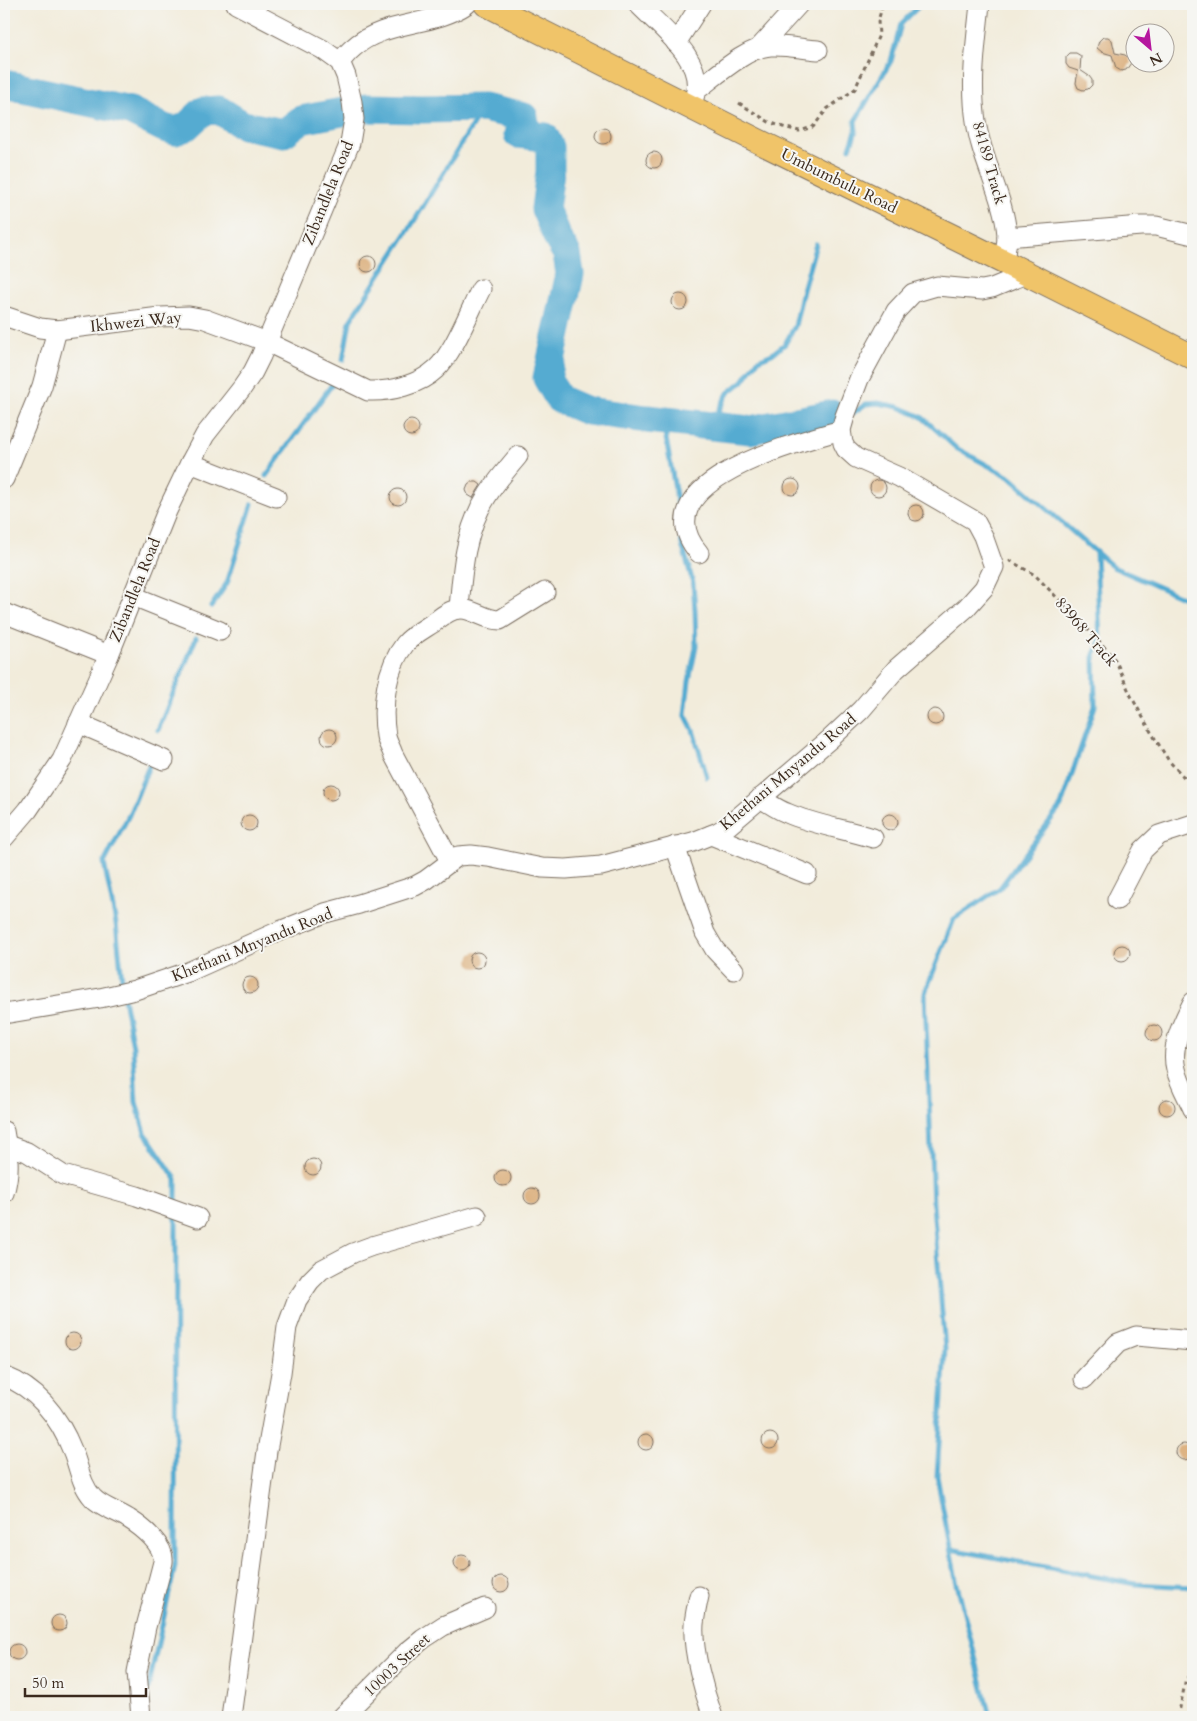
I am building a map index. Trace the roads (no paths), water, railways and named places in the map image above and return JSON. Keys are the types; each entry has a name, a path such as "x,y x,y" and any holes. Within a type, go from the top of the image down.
{"main road":[{"name":"Umbumbulu Road","path":"486,4 694,98 1026,274 1193,357"}],"street":[{"path":"236,4 322,49 340,62 353,48 375,35 391,29 448,15 467,4"},
{"path":"638,4 688,56 698,82 694,98"},
{"path":"676,43 701,4"},
{"path":"758,49 799,4"},
{"name":"84189 Track","path":"980,4 972,74 975,121 981,149 1005,221 1007,238 1004,262"},
{"path":"694,98 742,57 758,49 769,46 818,50"},
{"name":"Zibandlela Road","path":"4,838 28,810 62,760 109,655 167,511 190,463 205,435 253,372 267,342 350,143 353,112 346,76 340,62"},
{"path":"1007,238 1141,226 1156,226 1193,235"},
{"path":"699,553 690,542 686,532 685,520 688,508 694,498 702,489 727,472 767,453 841,430 860,379 896,311 913,293 937,286 982,290 992,288 1026,274"},
{"path":"267,342 368,392 380,392 416,381 436,370 447,356 482,289"},
{"name":"Ikhwezi Way","path":"4,316 40,328 57,330 160,317 189,316 205,319 267,342"},
{"path":"4,479 42,386 57,330"},
{"name":"Khethani Mnyandu Road","path":"4,1014 100,998 135,990 188,972 324,913 415,886 458,856 471,855 542,868 582,868 620,862 711,835 728,826 861,710 896,670 966,608 984,588 994,567 975,521 899,477 856,458 846,449 841,438 841,430"},
{"path":"459,609 462,565 470,535 486,498 518,456"},
{"path":"190,463 276,497"},
{"path":"450,861 393,754 386,737 385,694 392,669 405,644 444,616 459,609 500,620 545,592"},
{"path":"133,596 220,631"},
{"path":"4,613 109,655"},
{"path":"78,723 164,760"},
{"path":"760,798 786,813 873,838"},
{"path":"1117,900 1143,850 1159,835 1193,824"},
{"path":"711,835 807,874"},
{"path":"675,846 705,933 715,950 734,970"},
{"path":"1193,1002 1176,1041 1174,1058 1175,1069 1193,1109"},
{"path":"4,1193 9,1173 5,1138"},
{"path":"5,1138 63,1175 137,1196 198,1218"},
{"path":"232,1717 265,1468 287,1327 297,1300 310,1281 321,1270 353,1253 477,1216"},
{"path":"1084,1379 1118,1343 1136,1336 1193,1341"},
{"path":"4,1376 34,1392 46,1405 60,1425 74,1453 83,1482 93,1498 142,1529 162,1552 163,1562 146,1627 137,1672 141,1717"},
{"path":"699,1596 694,1625 696,1647 713,1717"},
{"name":"10003 Street","path":"342,1717 422,1639 443,1626 485,1608"}],"waterway":[{"path":"850,148 856,131 855,121 891,61 901,24 921,4"},
{"path":"4,84 130,111 164,128 175,131 186,127 203,111 219,110 243,125 284,133 301,120 342,112"},
{"path":"367,108 483,108 524,117 525,125 518,134 545,137 550,147 550,172 545,209 567,254 570,274 547,378 559,399 587,411 750,430 833,414"},
{"path":"343,360 350,321 413,223 483,108"},
{"path":"710,426 728,393 743,381 758,360 772,354 785,344 795,326 816,244"},
{"path":"266,476 333,383"},
{"path":"853,413 866,404 878,403 899,407 922,417 956,448 1011,478 1113,567 1193,602"},
{"path":"663,421 680,518"},
{"path":"211,607 227,583 252,504"},
{"path":"681,534 693,583 696,647 685,714 693,730 707,777"},
{"path":"990,1717 956,1580 937,1476 945,1349 933,1204 925,993 954,919 1000,888 1061,806 1095,706 1094,654 1100,642 1096,552"},
{"path":"158,730 196,638"},
{"path":"123,989 116,923 104,863 129,815 151,761"},
{"path":"124,998 133,1047 136,1102 145,1133 176,1179 176,1205"},
{"path":"147,1694 175,1566 176,1213"},
{"path":"950,1549 1135,1584 1193,1587"}]}
